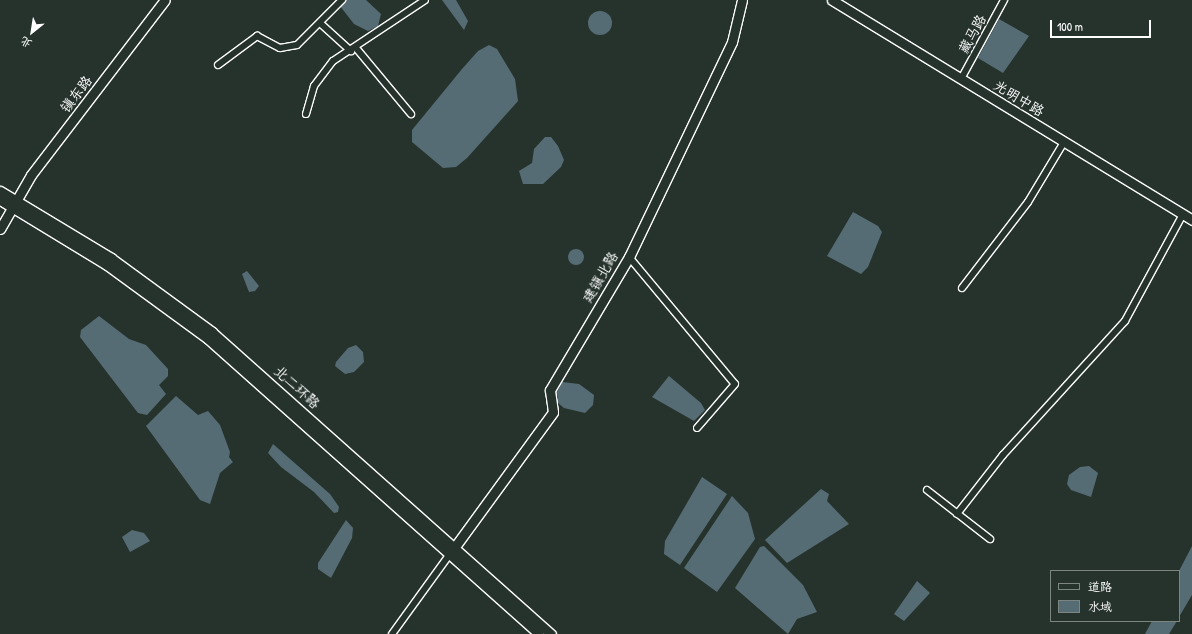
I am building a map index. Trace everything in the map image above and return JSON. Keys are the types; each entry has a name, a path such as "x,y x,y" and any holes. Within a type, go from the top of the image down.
{"street":[{"name":"镇东路","path":"0,229 13,203 165,0"},
{"path":"218,65 250,38 263,37 280,48 297,45 342,0"},
{"path":"306,114 320,76 333,62 353,50 425,0"},
{"name":"建镇北路","path":"452,551 553,412 550,390 629,257 732,42 742,0"},
{"name":"光明中路","path":"832,0 1192,220"},
{"name":"藏马路","path":"961,79 1004,0"},
{"path":"320,23 353,50 410,114"},
{"path":"962,288 1028,202 1064,142"},
{"name":"北二环路","path":"0,191 13,203 111,258 212,332 452,551 539,634"},
{"name":"北二环路","path":"0,200 13,203"},
{"path":"957,514 1003,455 1126,321 1183,214"},
{"path":"629,257 735,384 697,428"},
{"path":"927,490 990,539"},
{"name":"北二环路","path":"452,551 551,634"},
{"path":"392,634 452,551"}],"water":[{"path":"346,0 366,0 381,14 378,26 368,31 354,24 340,6"},
{"path":"442,0 456,0 468,21 464,30"},
{"path":"600,11 605,12 611,18 611,28 605,34 600,35 595,34 589,28 588,23 589,18 595,12"},
{"path":"999,19 1029,36 1003,73 978,58"},
{"path":"489,45 497,49 515,79 518,101 467,158 456,167 443,168 412,142 412,130 478,51"},
{"path":"545,137 551,137 558,146 564,160 561,167 543,184 523,184 519,171 532,163 534,149"},
{"path":"853,212 878,226 882,232 868,267 861,274 827,256"},
{"path":"576,249 583,254 584,257 579,264 576,265 569,260 568,257 573,250"},
{"path":"247,271 259,286 255,291 249,292 242,274"},
{"path":"99,316 129,339 146,345 168,369 168,376 159,385 166,394 147,415 138,413 80,337 81,330"},
{"path":"356,345 363,352 364,362 354,372 345,374 335,366 336,362 348,348"},
{"path":"669,376 701,403 705,410 694,421 652,397"},
{"path":"562,382 579,384 594,395 593,405 585,413 564,408 558,403 557,392"},
{"path":"176,396 198,415 208,411 220,425 230,452 229,457 233,462 220,473 210,504 200,500 146,426"},
{"path":"273,444 330,494 339,507 338,512 334,513 314,492 281,467 268,453"},
{"path":"1089,466 1098,473 1091,497 1071,490 1067,484 1069,475 1080,467"},
{"path":"702,477 727,494 680,565 664,554 665,541"},
{"path":"821,489 829,494 827,501 849,524 787,563 765,540"},
{"path":"732,496 748,513 755,539 717,592 684,568"},
{"path":"346,520 353,528 352,538 331,578 318,569 318,563"},
{"path":"132,530 144,533 150,541 130,552 122,537"},
{"path":"764,546 803,585 817,612 797,619 788,634 735,588 760,547"},
{"path":"1192,546 1192,595 1180,615 1180,570"},
{"path":"917,581 930,593 904,621 894,614"},
{"path":"1151,622 1176,622 1169,634 1145,634"}]}
